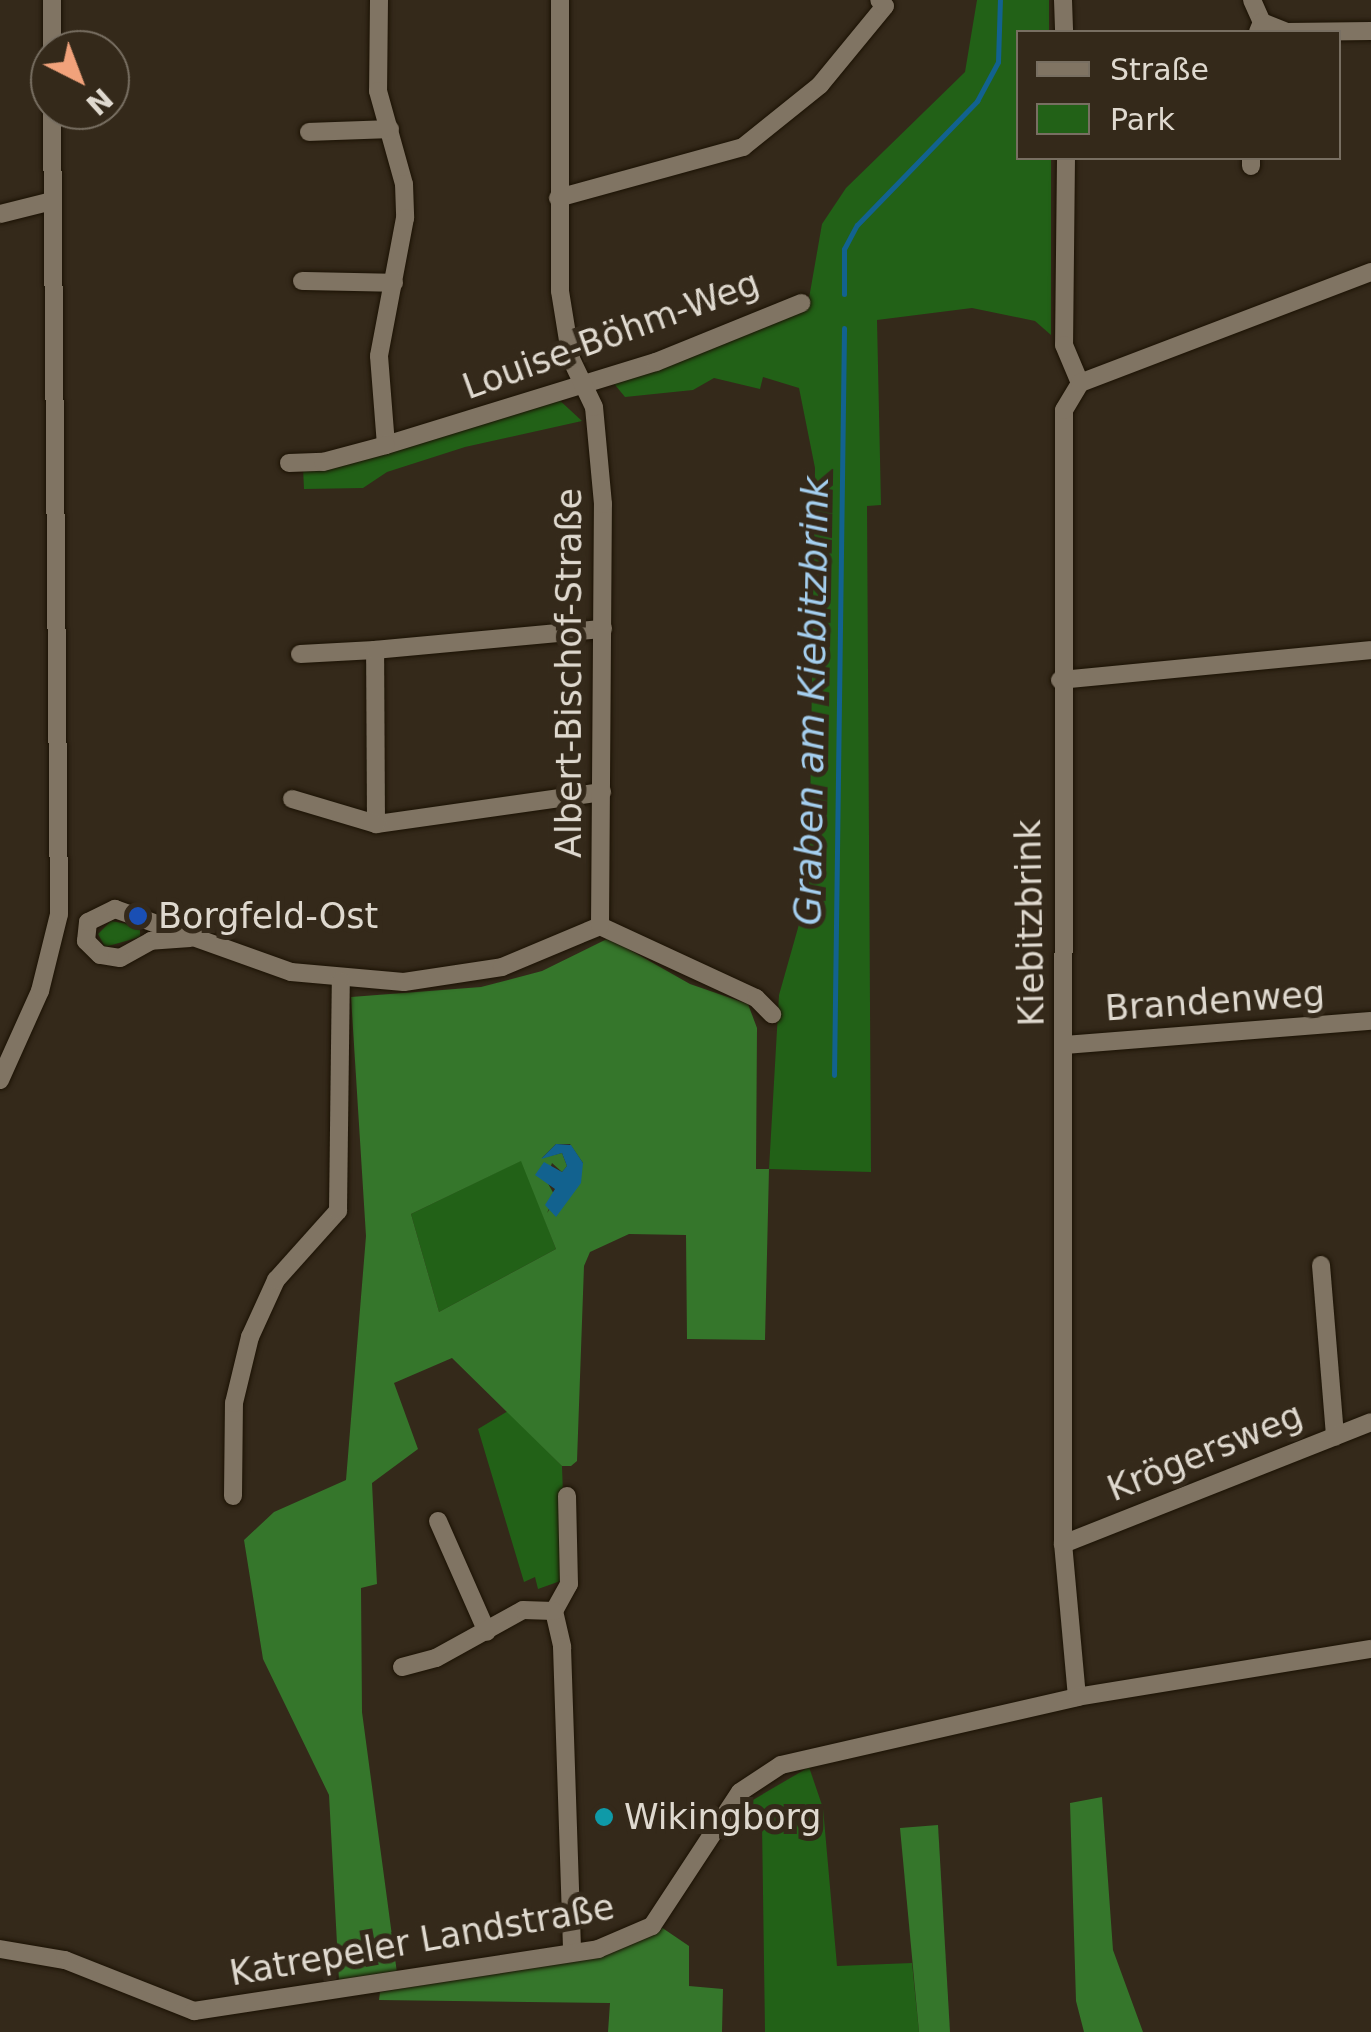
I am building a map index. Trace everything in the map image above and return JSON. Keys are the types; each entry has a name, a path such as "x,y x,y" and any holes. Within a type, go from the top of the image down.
{"street":[{"path":"52,0 52,30"},
{"path":"378,0 378,92 390,129 406,218 380,356 386,445"},
{"name":"Albert-Bischof-Straße","path":"560,0 558,198 565,333 600,439 600,926"},
{"path":"558,198 743,147 830,74 885,6 879,0"},
{"path":"1063,0 1064,30"},
{"path":"1252,0 1260,27"},
{"path":"1341,31 1371,30"},
{"path":"308,132 390,129"},
{"path":"0,1080 40,991 59,914 52,130"},
{"path":"1066,160 1064,345 1080,383 1371,272"},
{"path":"0,214 52,201"},
{"path":"302,280 394,283"},
{"name":"Louise-Böhm-Weg","path":"289,463 323,462 582,384 708,344 801,303"},
{"name":"Kiebitzbrink","path":"1077,1698 1063,1544 1060,680 1064,410 1080,383"},
{"path":"300,654 602,629"},
{"path":"376,650 376,824"},
{"path":"1060,680 1371,650"},
{"path":"292,799 376,824 602,792"},
{"path":"59,914 88,922 114,909 291,972 341,980 454,978 554,950 600,926 756,998 772,1014"},
{"path":"88,922 86,942 110,958 151,941 190,938"},
{"path":"233,1496 234,1403 250,1336 276,1280 338,1211 341,980"},
{"name":"Brandenweg","path":"1064,1044 1371,1021"},
{"path":"1320,1265 1334,1436"},
{"name":"Krögersweg","path":"1063,1544 1371,1422"},
{"path":"567,1496 570,1584 554,1612 562,1647 572,1950"},
{"path":"438,1521 487,1632"},
{"path":"402,1667 436,1658 523,1610 554,1612"},
{"name":"Katrepeler Landstraße","path":"0,1949 65,1960 194,2011 624,1941 652,1926 740,1792 781,1765 1077,1698 1371,1649"}],"green space":[{"path":"977,0 1049,0 1049,30 1016,30 1016,160 1051,160 1051,335 1035,321 972,308 877,320 881,505 867,506 871,1172 769,1169 779,995 809,889 815,468 799,388 763,377 760,389 714,378 693,390 625,397 611,380 808,304 822,224 846,188 965,72"},
{"path":"556,397 582,421 465,447 387,472 363,488 304,489 303,468"},
{"path":"111,921 140,926 140,937 105,947 98,934"},
{"path":"609,938 690,984 748,1004 757,1028 756,1169 769,1169 765,1340 687,1339 686,1235 629,1234 590,1252 584,1266 577,1461 571,1466 562,1466 452,1358 394,1383 418,1449 372,1483 377,1584 361,1588 362,1712 397,1973 339,1981 329,1795 263,1659 244,1540 274,1512 346,1480 366,1236 351,997 481,987 542,971","holes":["556,1144 570,1144 583,1163 547,1213 555,1196 546,1180 552,1163 562,1172 567,1166 562,1153 542,1158","521,1161 556,1249 439,1312 411,1214"]},
{"path":"522,1160 556,1249 439,1312 411,1214"},
{"path":"508,1411 562,1466 566,1579 538,1589 535,1577 524,1582 478,1429"},
{"path":"809,1767 823,1808 837,1966 912,1963 919,2032 765,2032 762,1824 746,1804"},
{"path":"1102,1797 1113,1950 1143,2032 1084,2032 1076,2001 1070,1803"},
{"path":"938,1825 950,2032 919,2032 900,1828"},
{"path":"661,1927 689,1946 689,1986 723,1989 722,2032 608,2032 610,2003 379,2000 380,1992 567,1961"}],"water":[{"path":"556,1144 571,1145 583,1163 581,1183 556,1217 545,1205 555,1189 535,1175 544,1162 562,1172 567,1166 562,1153 541,1159"}],"waterway":[{"name":"Graben am Kiebitzbrink","path":"844,294 844,249 857,225 977,101 998,62 1000,0"},
{"name":"Graben am Kiebitzbrink","path":"834,1075 844,328"}],"place":[{"name":"Borgfeld-Ost","path":"138,916"},
{"name":"Wikingborg","path":"604,1817"}]}
